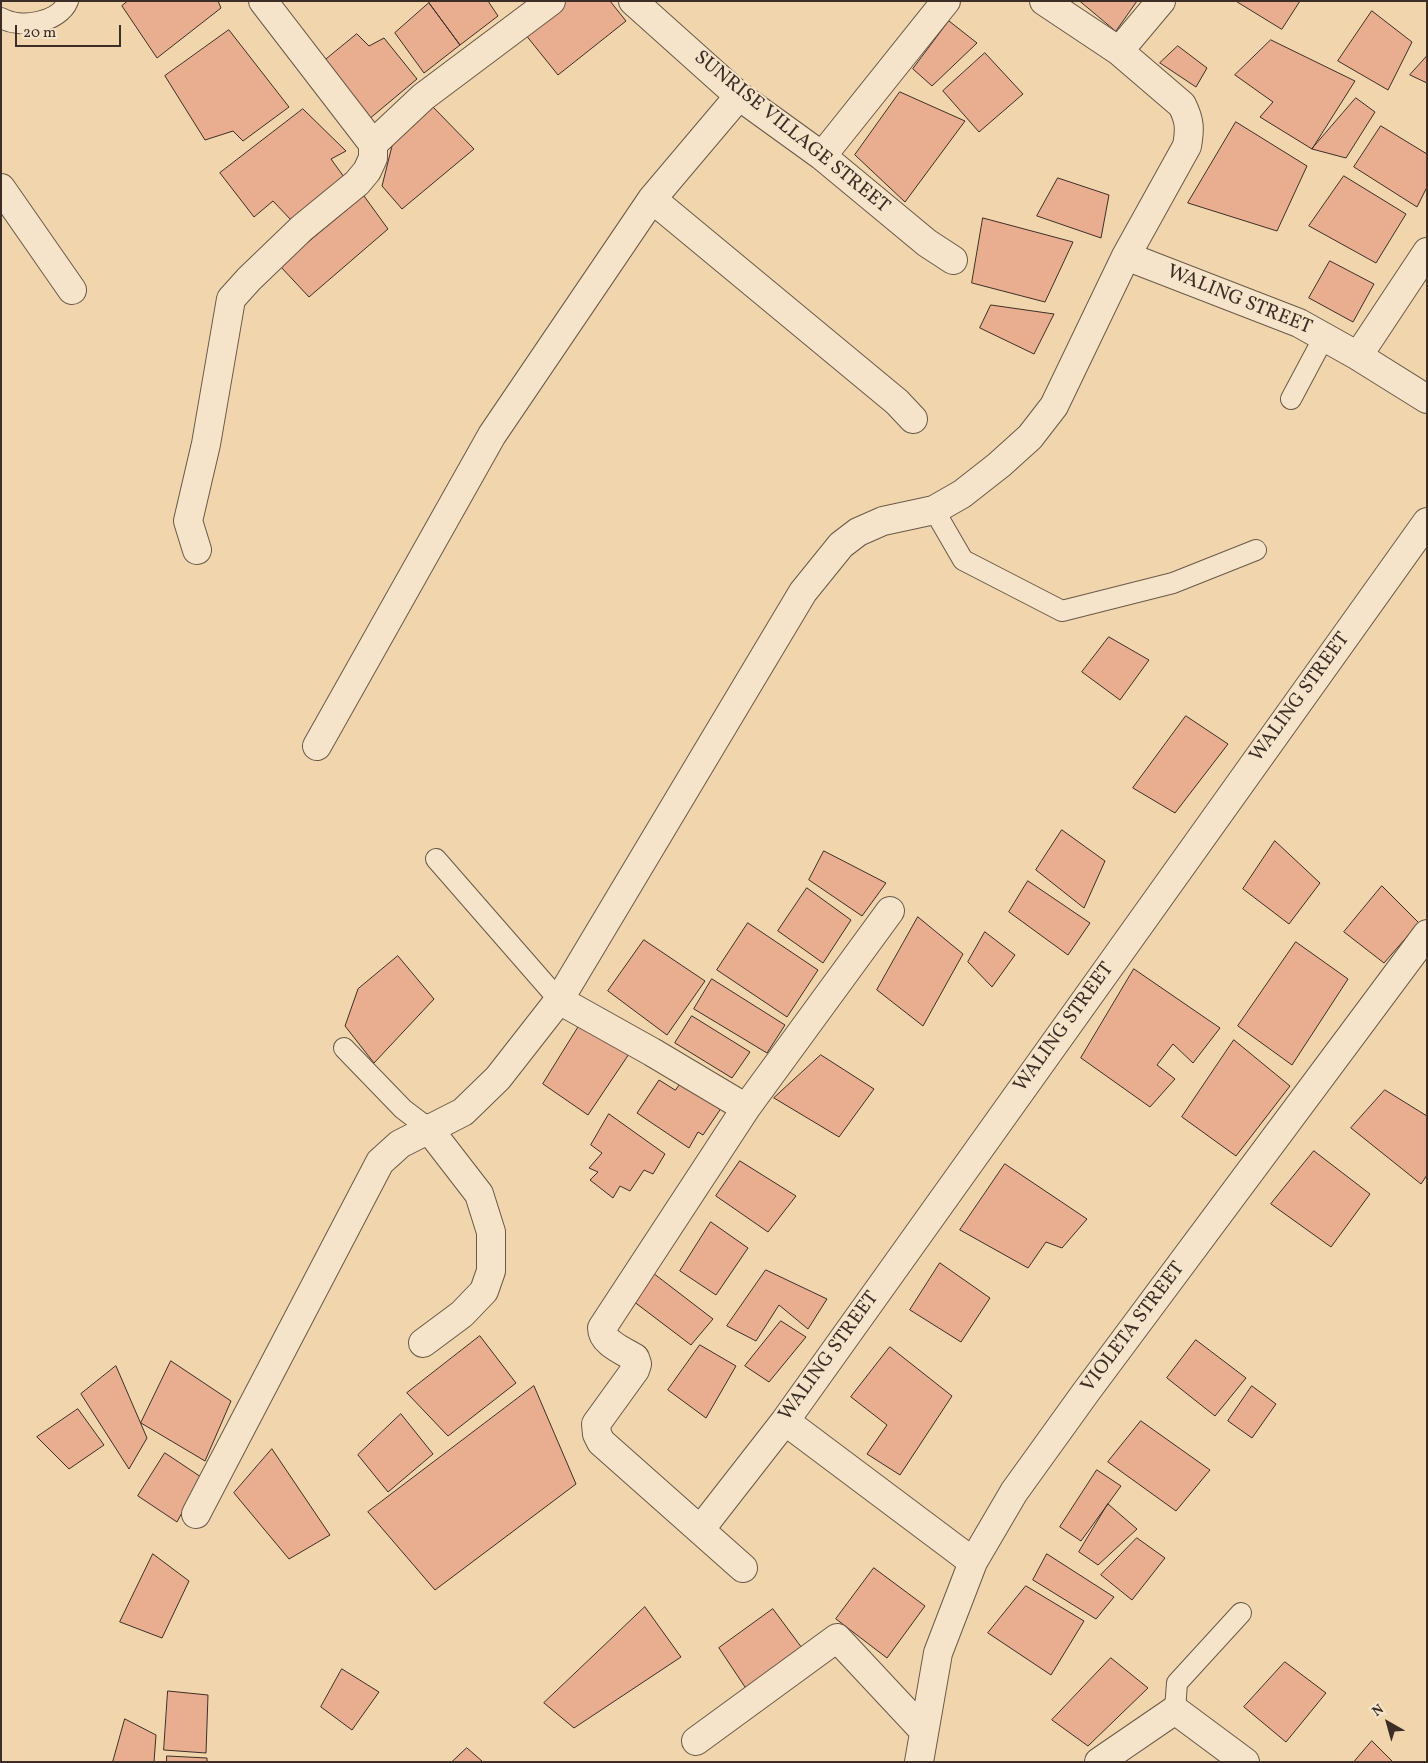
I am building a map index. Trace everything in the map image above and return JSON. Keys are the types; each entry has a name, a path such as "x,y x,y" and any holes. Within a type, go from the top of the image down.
{"street":[{"path":"197,550 188,521 206,444 231,299 302,228 357,183 368,171 373,158 374,144 263,1"},
{"path":"374,144 423,97 551,1"},
{"name":"SUNRISE VILLAGE STREET","path":"633,1 739,96 822,156 927,243 953,260"},
{"path":"822,156 946,1"},
{"path":"196,1514 380,1162 400,1144 428,1128 463,1112 498,1078 558,1000 803,592 841,545 858,532 884,521 934,510 962,494 999,465 1030,436 1054,406 1126,256 1187,146 1189,118 1182,105 1119,51 1044,1"},
{"path":"1119,51 1161,1"},
{"path":"317,746 492,435 652,199 739,96"},
{"path":"1,188 72,290"},
{"path":"652,199 897,402 913,419"},
{"path":"1358,356 1427,252"},
{"name":"WALING STREET","path":"1126,256 1299,323 1358,356 1427,399"},
{"name":"WALING STREET","path":"700,1530 785,1420 1427,522"},
{"path":"743,1568 610,1450 597,1434 596,1424 635,1370 637,1364 635,1358 606,1340 602,1328 746,1108 890,911"},
{"name":"VIOLETA STREET","path":"919,1762 923,1730 938,1652 973,1562 1014,1492 1086,1392 1427,934"},
{"path":"558,1000 652,1052 746,1108"},
{"path":"423,1344 462,1314 484,1291 491,1271 491,1232 479,1194 428,1128"},
{"path":"785,1420 973,1562"},
{"path":"696,1741 837,1638 923,1730"},
{"path":"1099,1762 1175,1710 1245,1762"}],"lane":[{"path":"1,18 10,23 42,22 65,8 68,1"},
{"path":"1291,399 1324,337"},
{"path":"934,510 963,560 1062,611 1173,583 1256,550"},
{"path":"436,859 558,1000"},
{"path":"344,1048 403,1109 428,1128"},
{"path":"1175,1710 1177,1683 1241,1613"}],"building":[{"path":"128,1 218,1 221,8 157,58 122,6"},
{"path":"431,1 488,1 498,16 460,45 429,3"},
{"path":"566,1 610,1 626,21 558,75 525,34"},
{"path":"1080,1 1137,1 1116,31"},
{"path":"1236,1 1300,1 1282,29"},
{"path":"429,3 460,45 424,73 395,33"},
{"path":"1372,11 1412,42 1388,90 1338,61"},
{"path":"949,21 977,43 932,86 913,69"},
{"path":"229,30 289,107 243,141 233,131 205,140 165,76"},
{"path":"357,34 369,46 384,38 417,79 362,125 318,66"},
{"path":"1271,40 1355,81 1312,149 1260,117 1273,102 1235,75"},
{"path":"1178,46 1207,68 1196,87 1160,63"},
{"path":"985,53 1023,94 979,132 943,91"},
{"path":"1427,56 1427,83 1410,75"},
{"path":"900,92 965,121 905,202 855,155"},
{"path":"1356,98 1375,112 1346,158 1312,149"},
{"path":"433,107 474,149 402,209 382,186 392,146"},
{"path":"303,109 346,151 331,159 344,177 292,221 273,201 254,217 220,173"},
{"path":"1236,122 1307,166 1277,231 1188,203"},
{"path":"1381,126 1427,154 1427,187 1417,207 1354,167"},
{"path":"1344,176 1406,214 1376,263 1309,226"},
{"path":"1058,178 1109,195 1101,238 1037,216"},
{"path":"364,196 388,229 309,297 280,266"},
{"path":"983,218 1073,242 1045,302 972,283"},
{"path":"1330,261 1374,284 1353,322 1309,298"},
{"path":"991,305 1054,314 1034,354 980,328"},
{"path":"1109,637 1149,660 1120,700 1082,672"},
{"path":"1186,716 1228,744 1175,813 1133,788"},
{"path":"1062,830 1105,861 1084,908 1036,870"},
{"path":"1275,841 1320,883 1289,924 1243,889"},
{"path":"824,851 886,883 862,916 809,880"},
{"path":"1028,881 1090,923 1068,955 1009,912"},
{"path":"1382,886 1419,923 1384,963 1344,932"},
{"path":"807,888 851,920 823,963 778,931"},
{"path":"918,917 963,954 923,1026 877,990"},
{"path":"748,923 818,970 787,1017 717,970"},
{"path":"985,932 1015,955 992,987 968,962"},
{"path":"644,940 705,981 667,1035 608,991"},
{"path":"1296,942 1348,979 1292,1065 1238,1026"},
{"path":"398,956 434,999 374,1063 345,1026 358,989"},
{"path":"1134,969 1220,1028 1193,1063 1173,1044 1157,1065 1175,1079 1150,1107 1081,1058"},
{"path":"712,979 785,1025 767,1053 694,1009"},
{"path":"692,1016 750,1052 732,1078 675,1043"},
{"path":"579,1026 629,1054 588,1115 543,1084"},
{"path":"1234,1040 1290,1086 1236,1156 1182,1117"},
{"path":"821,1055 874,1089 839,1137 774,1098"},
{"path":"686,1076 724,1104 703,1135 698,1132 689,1148 637,1113 659,1080 675,1090"},
{"path":"1385,1090 1427,1116 1427,1175 1421,1184 1351,1128"},
{"path":"609,1114 665,1154 653,1174 644,1170 630,1191 620,1186 613,1198 590,1180 598,1172 589,1168 602,1153 591,1145"},
{"path":"1314,1151 1370,1194 1331,1247 1271,1204"},
{"path":"740,1161 796,1196 768,1232 716,1196"},
{"path":"1005,1164 1087,1219 1062,1248 1046,1242 1028,1268 960,1230"},
{"path":"711,1222 748,1248 716,1295 680,1271"},
{"path":"940,1263 990,1298 961,1342 910,1310"},
{"path":"766,1270 827,1299 808,1329 779,1305 756,1341 727,1326"},
{"path":"653,1273 713,1319 691,1345 633,1301"},
{"path":"781,1321 806,1337 769,1382 745,1366"},
{"path":"480,1336 516,1383 448,1436 407,1393"},
{"path":"1196,1340 1246,1378 1215,1416 1167,1378"},
{"path":"700,1345 736,1366 706,1418 668,1390"},
{"path":"890,1347 952,1396 900,1475 867,1454 887,1425 851,1397"},
{"path":"171,1361 231,1401 205,1461 141,1423"},
{"path":"116,1366 147,1438 129,1469 81,1394"},
{"path":"534,1386 576,1484 435,1590 368,1512"},
{"path":"1252,1386 1276,1404 1252,1438 1228,1421"},
{"path":"78,1409 104,1445 69,1469 37,1437"},
{"path":"401,1414 433,1454 388,1492 358,1455"},
{"path":"1141,1421 1210,1470 1176,1511 1108,1462"},
{"path":"272,1449 330,1535 289,1559 234,1493"},
{"path":"165,1453 201,1477 177,1522 138,1496"},
{"path":"1097,1470 1121,1486 1081,1541 1060,1527"},
{"path":"1108,1504 1137,1529 1098,1565 1079,1552"},
{"path":"1137,1538 1165,1558 1132,1600 1101,1575"},
{"path":"153,1554 189,1581 162,1638 120,1622"},
{"path":"1047,1554 1114,1597 1096,1619 1033,1580"},
{"path":"874,1568 925,1606 887,1658 836,1619"},
{"path":"1026,1586 1084,1621 1051,1675 988,1633"},
{"path":"645,1607 681,1657 574,1728 544,1703"},
{"path":"773,1609 802,1648 747,1690 719,1648"},
{"path":"1111,1658 1148,1688 1088,1746 1052,1720"},
{"path":"1285,1662 1326,1693 1286,1742 1244,1707"},
{"path":"342,1669 379,1692 352,1730 321,1707"},
{"path":"168,1691 208,1695 206,1753 164,1750"},
{"path":"125,1719 156,1735 154,1762 113,1762"},
{"path":"1372,1741 1393,1762 1354,1762"},
{"path":"467,1748 483,1762 452,1762"},
{"path":"167,1756 207,1758 207,1762 167,1762"}]}
